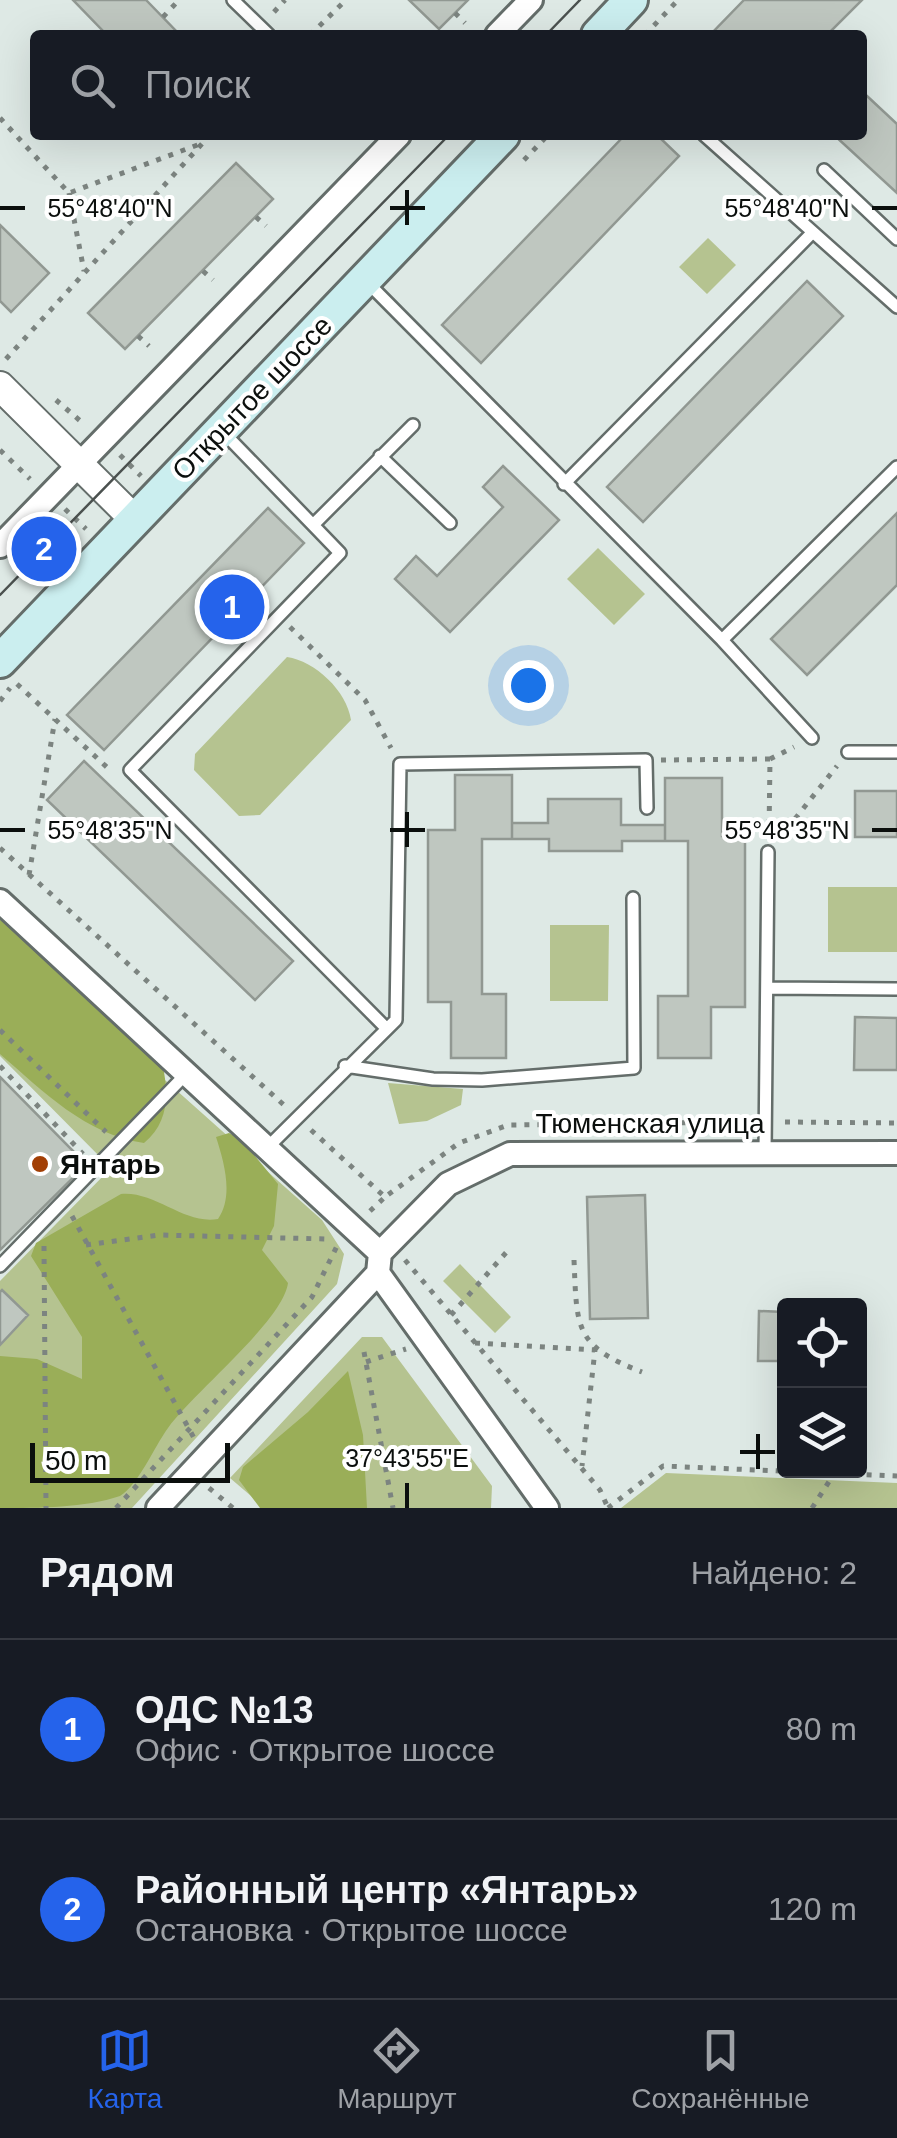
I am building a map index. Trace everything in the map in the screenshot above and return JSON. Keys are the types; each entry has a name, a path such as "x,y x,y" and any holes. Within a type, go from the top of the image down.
{"main road":[{"path":"603,30 631,0"},
{"name":"Открытое шоссе","path":"7,672 135,520 498,140"}],"street":[{"path":"502,30 531,0"},
{"path":"0,546 392,140"},
{"path":"3,373 80,464 135,520"},
{"path":"0,900 383,1256 546,1506"},
{"name":"Тюменская улица","path":"158,1508 448,1184 510,1154 897,1153"}],"lane":[{"path":"233,0 264,30"},
{"path":"709,140 897,307"},
{"path":"824,170 897,239"},
{"path":"564,484 812,234"},
{"path":"366,280 722,640 812,738"},
{"path":"313,525 413,425"},
{"path":"222,430 340,553 130,770 387,1029"},
{"path":"380,456 450,523"},
{"path":"722,640 897,467"},
{"path":"848,752 897,752"},
{"path":"269,1146 345,1066 396,1020 400,764 646,760 647,808"},
{"path":"765,1152 768,852"},
{"path":"345,1066 433,1080 634,1068 633,898"},
{"path":"768,988 897,989"},
{"path":"0,1266 187,1073"}],"path":[{"path":"162,17 180,0"},
{"path":"315,30 346,0"},
{"path":"651,30 678,0"},
{"path":"454,13 465,24"},
{"path":"0,118 70,193 84,271"},
{"path":"3,373 84,271 206,140"},
{"path":"70,193 202,144"},
{"path":"256,217 266,226"},
{"path":"203,271 214,280"},
{"path":"138,336 149,346"},
{"path":"78,418 159,495"},
{"path":"0,450 25,474"},
{"path":"56,501 83,526"},
{"path":"279,617 365,700 400,764"},
{"path":"7,672 110,771 130,770"},
{"path":"28,875 55,719"},
{"path":"646,760 770,759 812,738"},
{"path":"768,852 848,752"},
{"path":"768,852 770,759"},
{"path":"0,1030 118,1144"},
{"path":"0,1066 95,1168"},
{"path":"370,1212 385,1197"},
{"path":"64,1200 189,1428 198,1466 234,1508"},
{"path":"44,1220 46,1508"},
{"path":"86,1245 159,1235 340,1239 312,1297 116,1508"},
{"path":"440,1322 452,1315 511,1247"},
{"path":"383,1256 452,1315 582,1468 608,1508 663,1466 777,1471"},
{"path":"574,1260 577,1322 595,1350 582,1468"},
{"path":"475,1343 595,1350 642,1372"},
{"path":"366,1362 414,1347"},
{"path":"364,1352 392,1508"},
{"path":"867,1475 897,1476"},
{"path":"812,1508 831,1478"}],"green space":[{"path":"708,238 736,265 707,294 679,267"},
{"path":"598,548 645,594 614,625 567,579"},
{"path":"287,657 308,664 328,679 343,698 351,720 260,815 239,816 194,770 195,754"},
{"path":"828,887 897,887 897,952 828,952"},
{"path":"0,920 10,922 163,1067 165,1108 158,1127 144,1143 84,1121 0,1054"},
{"path":"550,925 609,925 608,1001 550,1001"},
{"path":"0,933 322,1220 344,1254 337,1284 132,1508 0,1508 0,1281 111,1168 0,1056"},
{"path":"388,1083 463,1089 461,1105 427,1121 399,1124"},
{"path":"229,1133 241,1139 278,1184 274,1226 262,1250 288,1283 282,1299 254,1336 180,1413 140,1474 120,1496 77,1505 0,1508 0,1356 37,1359 82,1379 82,1337 31,1256 36,1243 121,1194 146,1197 193,1217 218,1219 227,1190 216,1137"},
{"path":"460,1264 511,1317 495,1333 443,1281"},
{"path":"362,1337 382,1337 492,1486 491,1508 265,1508 230,1478"},
{"path":"348,1371 363,1435 367,1508 260,1508 239,1480 243,1467 308,1412"},
{"path":"666,1473 897,1483 897,1508 621,1508"}],"building":[{"path":"73,0 146,0 175,30 102,30"},
{"path":"409,0 468,0 439,29"},
{"path":"744,0 862,0 832,30 715,30"},
{"path":"867,96 897,124 897,193 839,140 867,140"},
{"path":"620,140 662,140 679,156 481,363 442,325"},
{"path":"236,163 273,199 125,349 88,313"},
{"path":"0,225 49,273 11,312 0,301"},
{"path":"807,281 843,316 643,522 607,487"},
{"path":"503,466 559,520 450,632 395,579 416,556 437,576 503,507 483,487"},
{"path":"268,508 304,543 104,750 67,715"},
{"path":"897,513 897,585 807,675 771,639"},
{"path":"84,761 293,961 255,1000 47,800"},
{"path":"455,775 512,775 512,839 482,839 482,994 506,994 506,1058 451,1058 451,1002 428,1002 428,830 455,830"},
{"path":"665,778 722,778 722,836 745,836 745,1007 711,1007 711,1058 658,1058 658,996 688,996 688,841 665,841"},
{"path":"855,791 897,791 897,837 855,837"},
{"path":"548,799 621,799 621,825 665,825 665,841 622,841 622,851 549,851 549,839 512,839 512,823 548,823"},
{"path":"855,1017 897,1018 897,1070 854,1070"},
{"name":"Янтарь","path":"0,1077 80,1158 80,1171 0,1250"},
{"path":"645,1195 648,1318 590,1319 587,1197"},
{"path":"0,1292 28,1315 0,1345"},
{"path":"759,1311 777,1312 777,1361 758,1361"}],"tram line":[{"path":"551,30 580,0"},
{"path":"0,595 444,140"}],"place":[{"name":"Районный центр «Янтарь»","path":"44,549"},
{"name":"ОДС №13","path":"232,607"},
{"name":"Янтарь","path":"40,1164"}]}
